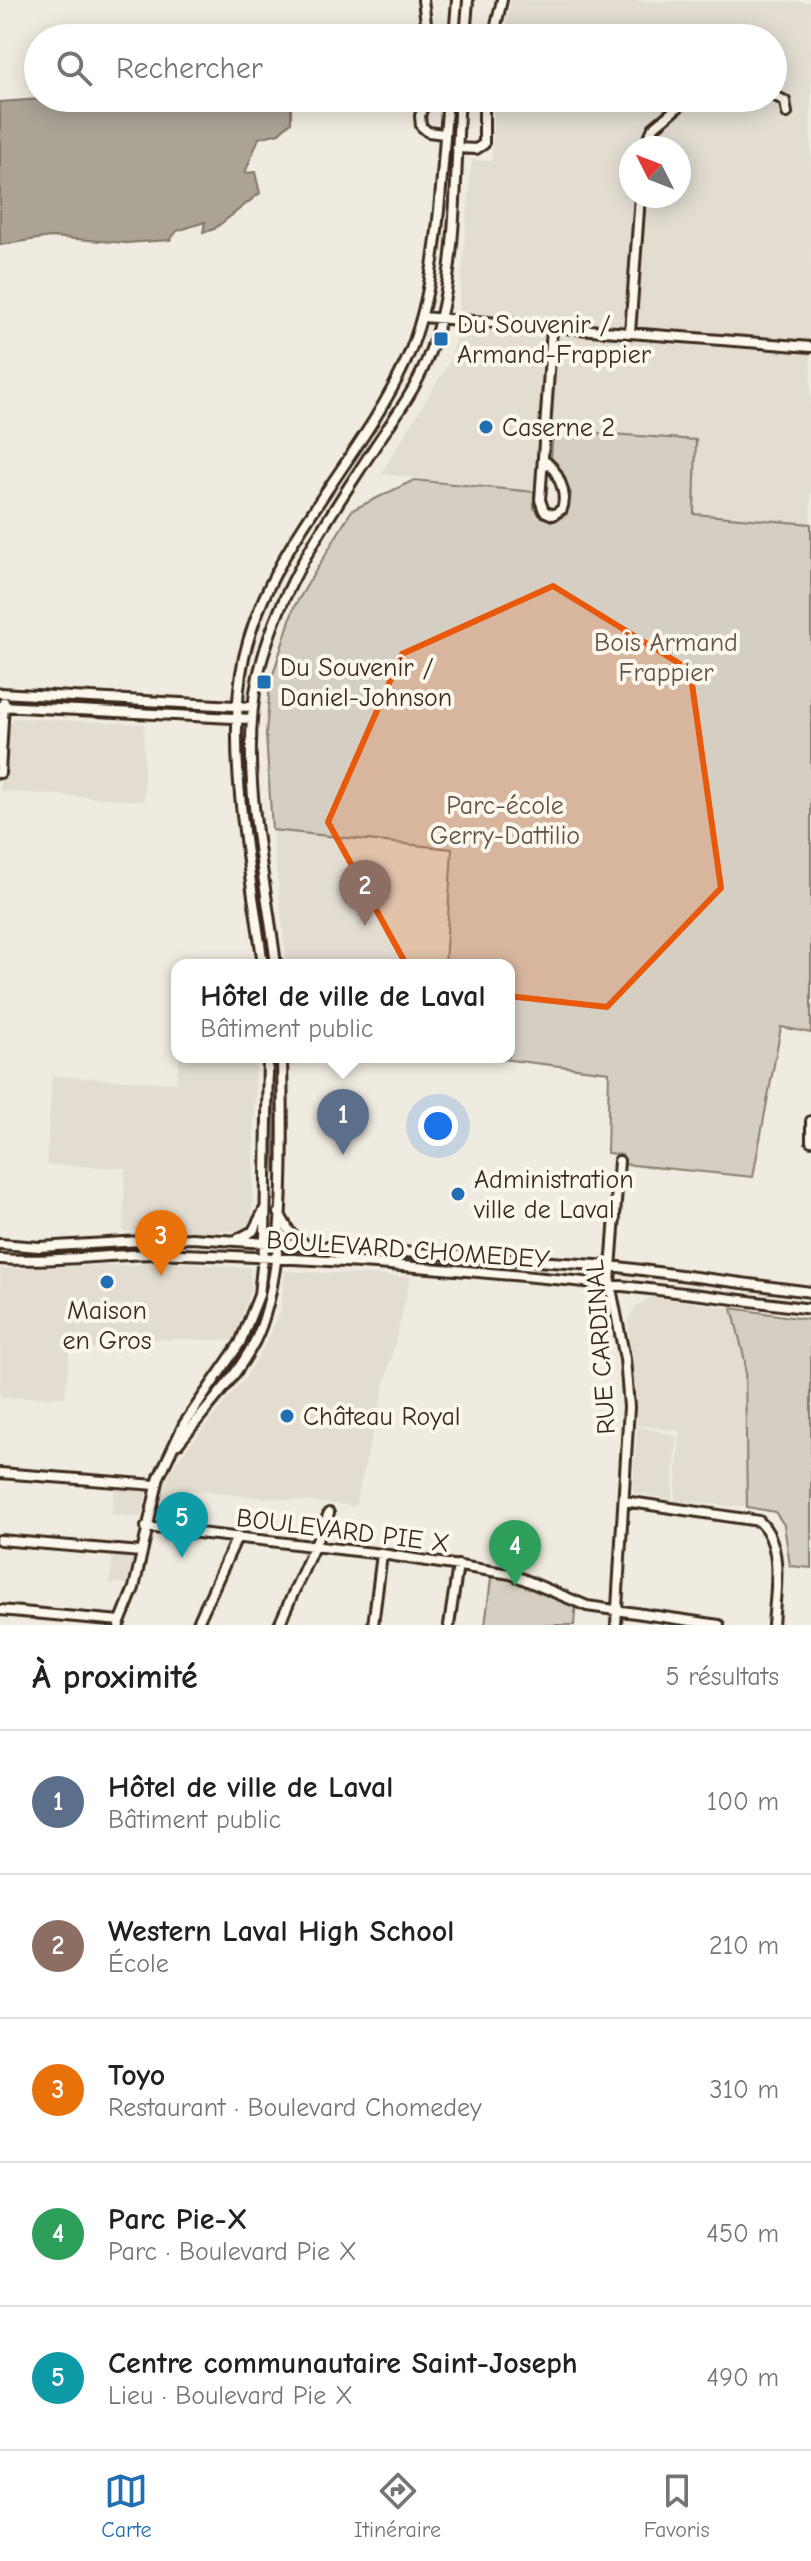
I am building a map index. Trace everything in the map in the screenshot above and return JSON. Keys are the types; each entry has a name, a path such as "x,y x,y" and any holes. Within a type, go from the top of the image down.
{"street":[{"path":"423,0 426,24"},
{"path":"455,24 457,0"},
{"path":"466,24 468,0"},
{"path":"496,24 502,0"},
{"path":"421,112 421,126 428,132 444,134"},
{"path":"262,959 241,782 238,718 246,650 269,583 399,375 422,317 446,112"},
{"path":"275,959 253,784 253,707 266,646 286,590 412,390 427,359 440,321 459,112"},
{"path":"457,148 476,149 484,144 484,112"},
{"path":"649,136 653,128 672,112"},
{"path":"630,333 639,208"},
{"path":"422,317 440,321 811,347"},
{"path":"543,460 553,467 565,498 562,509 553,515 544,511 540,504 543,460 552,328"},
{"path":"0,773 2,693 253,707"},
{"path":"2,706 252,719"},
{"path":"0,1610 120,1623 134,1590 156,1485 184,1424 243,1337 259,1295 265,1243 268,1063"},
{"path":"168,1457 253,1345 269,1301 278,1244 282,1063"},
{"path":"811,1121 811,1141"},
{"name":"RUE CARDINAL","path":"616,1625 628,1385 610,1283 619,1161"},
{"path":"235,1241 253,1231 266,1206"},
{"path":"279,1212 291,1234 307,1246"},
{"name":"BOULEVARD CHOMEDEY","path":"0,1244 52,1246 165,1238 235,1241 611,1266 811,1292"},
{"name":"BOULEVARD CHOMEDEY","path":"0,1259 166,1254 264,1258 610,1283 811,1309"},
{"path":"0,1473 156,1485"},
{"path":"624,1501 759,1521 772,1539 777,1572 773,1625"},
{"path":"279,1625 329,1513"},
{"name":"BOULEVARD PIE X","path":"146,1527 382,1554 511,1574 587,1606 719,1625"},
{"path":"197,1625 237,1537"},
{"path":"0,1540 141,1552"},
{"path":"373,1625 382,1554"},
{"path":"449,1625 458,1565"}],"highlighted area":[{"path":"553,586 690,670 721,888 607,1007 418,986 328,822 402,654"}],"shaded area":[{"path":"511,0 811,2 811,524 694,514 696,441 553,430 549,494 381,474 449,362 456,339 472,160 492,161 494,112 787,112 787,24 506,24"},
{"path":"24,100 24,112 291,112 291,122 279,133 259,138 245,173 255,172 260,193 214,229 203,233 205,222 177,231 170,240 126,243 50,237 0,245 0,102"},
{"path":"14,718 144,724 144,801 0,791 0,723 12,723"},
{"path":"272,830 452,848 445,959 286,959"},
{"path":"178,1063 256,1063 252,1220 238,1231 123,1231 125,1168 46,1165 52,1076 176,1083"},
{"path":"185,1263 250,1268 251,1289 234,1340 125,1339 123,1349 70,1349 65,1397 0,1398 0,1269"},
{"path":"285,1271 411,1277 355,1506 186,1490 181,1524 156,1521 163,1488 176,1462 245,1378 264,1347 280,1313"},
{"path":"652,1297 731,1308 745,1361 747,1507 675,1501 680,1431 637,1425 628,1319 636,1306"},
{"path":"637,1426 677,1436 672,1500 633,1492"},
{"path":"115,1489 147,1491 141,1517 111,1514"},
{"path":"113,1557 133,1559 128,1584 110,1583"}],"green space":[{"name":"Bois Armand Frappier","path":"553,430 696,440 694,514 811,524 811,1033 781,1027 753,1177 623,1164 622,1155 607,1153 609,1072 515,1061 515,959 445,959 452,849 272,830 266,734 270,684 294,607 352,510 414,480 534,492 534,508 544,518 555,521 567,514 571,493 551,460"},
{"path":"89,702 222,709 222,713 49,705"},
{"path":"275,1063 275,1063 275,1173 271,1121"},
{"path":"732,1308 811,1320 811,1568 790,1566 784,1525 775,1512 747,1507 745,1361"},
{"path":"492,1571 576,1601 574,1625 485,1625"}],"place":[{"name":"Du Souvenir / Armand-Frappier","path":"441,339"},
{"name":"Caserne 2","path":"486,427"},
{"name":"Du Souvenir / Daniel-Johnson","path":"264,682"},
{"name":"Western Laval High School","path":"365,926"},
{"name":"Hôtel de ville de Laval","path":"343,1155"},
{"name":"Administration ville de Laval","path":"458,1194"},
{"name":"Toyo","path":"161,1276"},
{"name":"Maison en Gros","path":"107,1282"},
{"name":"Château Royal","path":"287,1416"},
{"name":"Centre communautaire Saint-Joseph","path":"182,1558"},
{"name":"Parc Pie-X","path":"515,1586"}],"park label":[{"name":"Parc-école Gerry-Dattilio","path":"505,820"}]}
